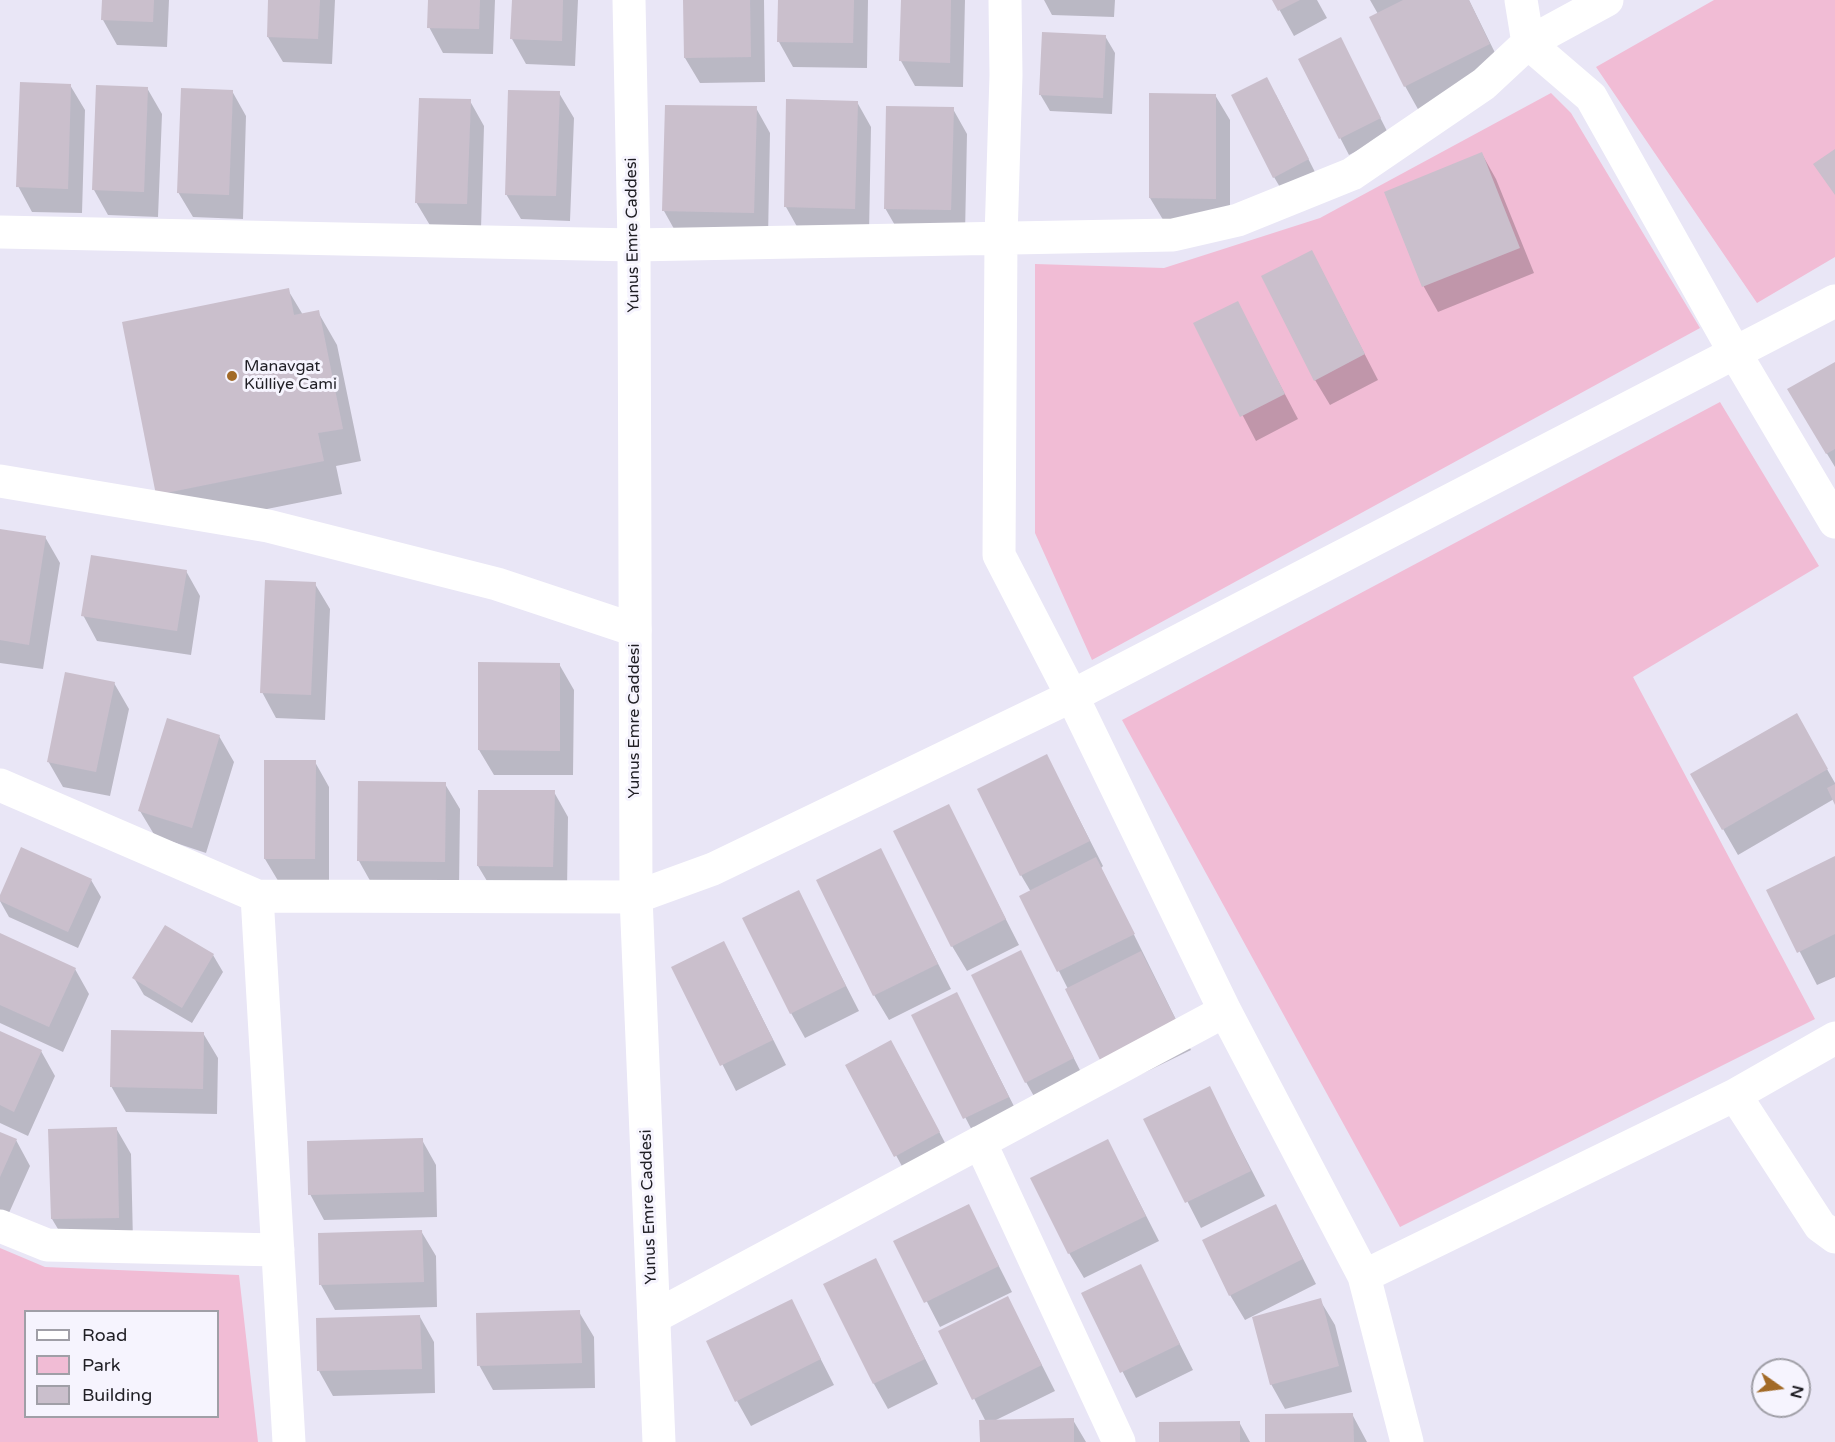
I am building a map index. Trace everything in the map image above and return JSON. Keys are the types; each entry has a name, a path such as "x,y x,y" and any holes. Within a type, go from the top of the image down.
{"street":[{"name":"Yunus Emre Caddesi","path":"629,0 634,244 636,897 659,1442"},
{"path":"1005,0 1006,75 1001,237 999,555 1072,696 1225,1011 1364,1276 1407,1442"},
{"path":"1521,0 1528,43 1591,97 1735,353 1835,522"},
{"path":"0,232 634,244 1173,235 1238,220 1352,174 1484,84 1528,43 1607,0"},
{"path":"0,785 257,896 636,897 712,869 1072,696 1835,301"},
{"path":"0,481 268,526 497,584 634,630"},
{"path":"257,896 289,1442"},
{"path":"654,1317 1225,1011"},
{"path":"1364,1276 1735,1095 1835,1038"},
{"path":"1735,1095 1820,1226 1835,1237"},
{"path":"981,1142 1119,1442"},
{"path":"0,1226 47,1245 278,1250"}],"green space":[{"path":"1714,0 1835,0 1835,257 1757,303 1596,67"},
{"path":"1551,93 1571,113 1700,328 1092,660 1035,533 1035,264 1164,268 1320,218"},
{"path":"1720,402 1819,566 1633,677 1815,1019 1400,1227 1122,720"},
{"path":"0,1248 45,1267 239,1275 258,1442 0,1442"}],"building":[{"path":"102,0 154,0 153,22 101,20"},
{"path":"268,0 320,0 318,39 267,37"},
{"path":"428,0 480,0 479,29 427,28"},
{"path":"512,0 563,0 562,41 510,39"},
{"path":"683,0 750,0 751,57 684,58"},
{"path":"778,0 854,0 853,43 777,42"},
{"path":"901,0 951,0 950,63 899,61"},
{"path":"1272,0 1300,0 1278,11"},
{"path":"1403,0 1469,0 1490,44 1404,87 1369,17"},
{"path":"1042,32 1106,35 1103,98 1039,95"},
{"path":"1341,37 1381,118 1339,139 1298,59"},
{"path":"1267,77 1309,159 1273,178 1231,95"},
{"path":"20,82 71,84 68,189 16,187"},
{"path":"96,85 148,87 144,192 92,190"},
{"path":"181,88 233,90 229,195 177,193"},
{"path":"508,90 560,91 556,196 505,195"},
{"path":"1149,93 1216,94 1216,199 1149,198"},
{"path":"419,98 471,99 467,204 415,203"},
{"path":"786,99 858,101 855,209 784,207"},
{"path":"665,105 757,106 754,213 662,211"},
{"path":"886,106 954,107 951,210 884,209"},
{"path":"1835,149 1835,195 1813,164"},
{"path":"1482,152 1520,248 1422,287 1384,192"},
{"path":"1312,250 1365,354 1314,381 1261,276"},
{"name":"Manavgat Külliye Cami","path":"289,288 294,315 319,310 343,429 318,433 324,461 156,495 122,322"},
{"path":"1238,301 1285,394 1240,417 1193,323"},
{"path":"1835,362 1835,449 1826,454 1787,389"},
{"path":"0,529 46,536 29,645 0,640"},
{"path":"91,555 187,570 177,631 81,616"},
{"path":"265,580 316,582 311,695 260,693"},
{"path":"478,662 560,663 560,751 478,750"},
{"path":"65,672 115,682 96,772 47,762"},
{"path":"1797,713 1828,769 1722,830 1690,774"},
{"path":"167,718 220,735 192,828 138,811"},
{"path":"1047,754 1090,841 1020,876 977,789"},
{"path":"264,760 316,760 315,859 264,859"},
{"path":"358,781 446,782 445,862 357,861"},
{"path":"1835,784 1835,805 1827,788"},
{"path":"478,790 555,790 553,867 477,866"},
{"path":"949,804 1006,919 951,947 893,831"},
{"path":"21,847 92,879 68,932 0,901 0,895"},
{"path":"881,848 938,964 873,996 816,880"},
{"path":"1835,856 1835,934 1797,953 1766,890"},
{"path":"1096,857 1135,934 1057,972 1019,896"},
{"path":"799,890 846,986 790,1014 742,918"},
{"path":"165,925 214,954 182,1008 132,978"},
{"path":"0,933 76,968 49,1027 0,1005"},
{"path":"724,941 773,1040 720,1066 671,967"},
{"path":"1021,950 1074,1058 1025,1083 971,975"},
{"path":"1141,951 1178,1024 1101,1062 1065,989"},
{"path":"957,992 1009,1097 963,1119 911,1015"},
{"path":"111,1030 204,1032 203,1089 110,1087"},
{"path":"0,1031 42,1050 14,1112 0,1105"},
{"path":"891,1040 940,1132 894,1157 845,1065"},
{"path":"1210,1086 1251,1171 1185,1203 1143,1119"},
{"path":"117,1127 119,1218 51,1219 48,1129"},
{"path":"0,1132 17,1139 0,1177"},
{"path":"423,1138 424,1192 308,1195 307,1141"},
{"path":"1108,1139 1146,1216 1068,1254 1030,1178"},
{"path":"969,1204 999,1266 924,1303 893,1241"},
{"path":"1276,1204 1303,1259 1229,1296 1202,1240"},
{"path":"422,1230 424,1282 319,1285 318,1233"},
{"path":"876,1258 925,1359 873,1384 823,1284"},
{"path":"1141,1264 1180,1344 1120,1373 1081,1293"},
{"path":"1008,1296 1042,1365 972,1400 938,1331"},
{"path":"1321,1298 1339,1366 1270,1385 1252,1317"},
{"path":"792,1299 821,1359 735,1402 706,1341"},
{"path":"580,1310 582,1363 477,1366 476,1313"},
{"path":"420,1315 422,1369 317,1371 316,1318"},
{"path":"1353,1413 1354,1442 1265,1442 1265,1414"},
{"path":"1074,1418 1074,1442 980,1442 979,1420"},
{"path":"1240,1421 1240,1442 1159,1442 1159,1422"}],"place":[{"name":"Manavgat Külliye Cami","path":"232,376"}]}
